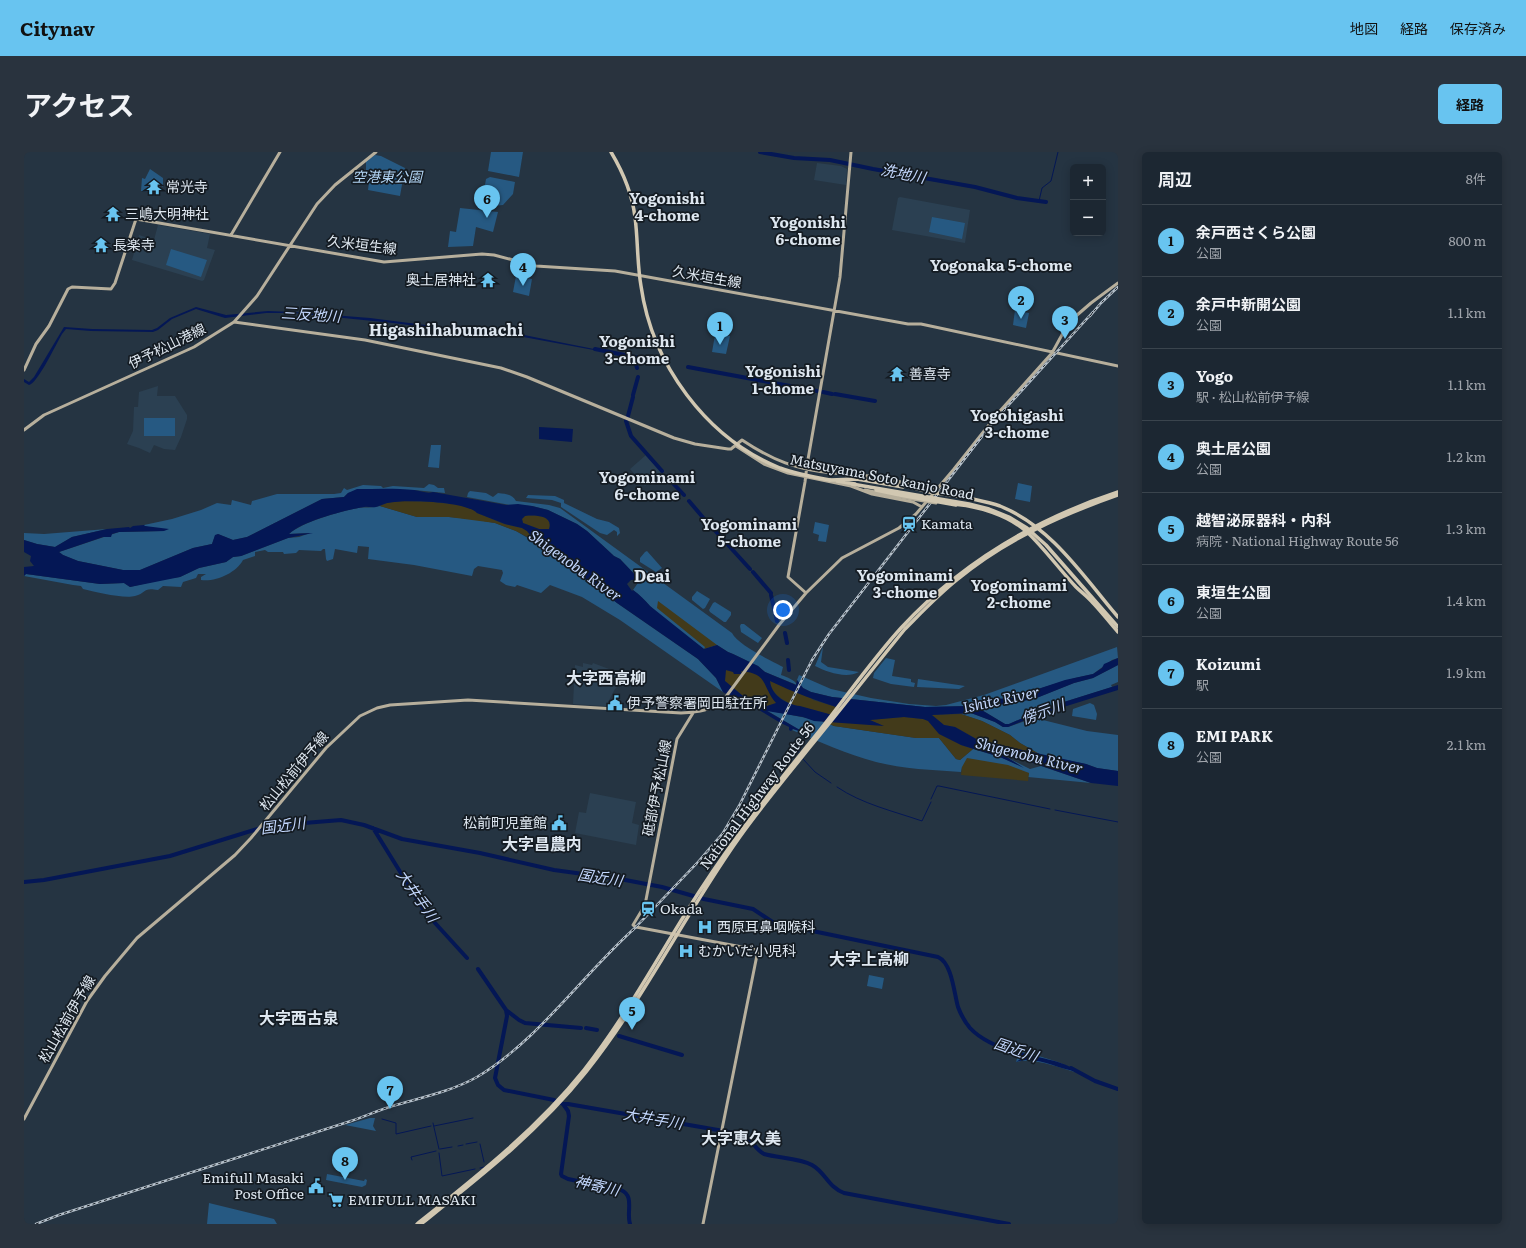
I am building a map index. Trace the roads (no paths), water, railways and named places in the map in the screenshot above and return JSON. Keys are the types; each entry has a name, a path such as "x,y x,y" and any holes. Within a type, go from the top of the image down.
{"highway":[{"name":"Matsuyama Soto kanjo Road","path":"611,152 624,177 633,207 636,225 640,278 646,312 657,344 677,380 690,399 724,434 772,465 790,471 851,485 979,506 1008,517 1056,555 1118,627"},
{"path":"830,480 857,479 990,502 1001,507 1024,518 1054,541 1087,578 1118,617"},
{"path":"851,485 984,510 1007,519 1028,532 1118,632"},
{"path":"904,486 929,492"},
{"name":"National Highway Route 56","path":"422,1224 512,1151 586,1072 608,1043 699,894 745,829 857,686 904,629 937,597 981,562 1028,532 1068,510 1118,492"},
{"name":"National Highway Route 56","path":"1037,527 1118,495"},
{"path":"936,503 956,505"},
{"name":"National Highway Route 56","path":"416,1224 494,1162 557,1104"}],"main road":[{"path":"230,235 280,152"},
{"name":"伊予松山港線","path":"24,430 44,415 194,347 234,322 259,292 310,212 325,194 376,152"},
{"path":"806,593 788,577 842,259 851,152"},
{"path":"24,370 36,344 49,326 68,289 72,287 111,289 115,283 136,219 290,245"},
{"name":"久米垣生線","path":"290,245 384,262 489,254 532,265 615,271 908,324 921,324 1118,366"},
{"path":"693,712 712,708 725,698 806,593 842,558 899,528 922,507 994,418 1052,353 1068,322 1118,283"},
{"path":"234,322 365,340 501,368 527,377 674,438 695,444 732,449 742,440 771,458 787,465 904,486 913,484"},
{"path":"736,446 764,464 788,473 806,478 851,485 936,503"},
{"path":"837,474 861,475 913,484 936,490"},
{"path":"898,481 904,486"},
{"path":"851,485 870,494 902,499 902,497 922,507"},
{"path":"902,497 904,486"},
{"path":"894,498 913,502"},
{"name":"松山松前伊予線","path":"24,1119 87,1001 105,976 137,938 220,868 251,838 314,761 341,732 360,716 382,707 452,700 479,700 693,712"},
{"name":"砥部伊予松山線","path":"693,712 677,739 645,905 633,925 636,927 758,950 703,1224"}],"water":[{"path":"196,307 226,315 268,311 294,312 370,318 480,332 519,334 599,351 518,336 481,334 294,313 266,313 225,318 196,309 172,319 153,332 66,329 37,378 29,385 24,382 24,379 29,382 34,377 64,327 152,330 170,318"},
{"path":"539,427 573,429 572,442 539,439"},
{"path":"357,489 407,489 506,505 518,504 532,506 548,510 577,524 587,531 614,556 620,559 638,578 631,580 627,584 632,591 633,590 638,594 650,606 704,649 717,645 728,652 758,666 765,672 796,685 797,680 803,688 811,692 832,697 925,707 969,706 998,699 1031,695 1038,689 1065,680 1093,674 1102,668 1104,664 1118,658 1118,665 1093,678 1074,683 1034,699 980,709 1005,724 1009,724 1048,707 1118,685 1118,690 1041,714 1036,720 1023,721 1008,727 1003,727 995,722 971,713 932,715 944,725 955,727 978,740 1086,764 1097,768 1118,771 1118,786 1091,783 1027,761 1005,756 1024,768 1000,757 961,745 939,734 928,721 923,719 904,717 870,720 884,726 814,721 803,717 767,711 805,733 793,729 791,731 789,730 789,727 747,703 744,704 723,692 716,678 698,659 617,603 535,541 527,531 460,506 434,502 407,501 387,503 376,507 366,507 347,511 314,521 295,529 289,534 313,533 288,538 241,556 233,557 226,562 199,568 180,577 130,587 124,583 100,584 26,574 24,576 24,567 34,566 30,561 31,556 24,552 24,540 55,547 72,537 107,529 130,528 133,526 144,525 169,529 164,531 119,532 112,534 111,537 103,537 59,552 78,561 123,570 140,570 193,548 212,544 215,535 218,534 233,540 247,537 322,499 344,497 348,493","holes":["525,516 538,516 546,518 550,524 549,529 539,529 523,523 522,519","726,670 733,672 734,674 742,674 741,671 750,672 763,681 771,697 776,703 767,706 743,696 725,681","770,681 787,689 842,709 836,716 790,704 781,699 773,691"]},
{"path":"1019,1052 1058,1062 1072,1068 1075,1071 1039,1061 1024,1060 1016,1062 1022,1058"}],"waterway":[{"name":"洗地川","path":"760,152 794,158 830,160 975,187 1017,198 1046,202"},
{"path":"1039,201 1042,188 1051,181 1058,152"},
{"name":"三反地川","path":"595,349 659,362"},
{"name":"三反地川","path":"635,361 637,368"},
{"path":"688,367 817,391"},
{"name":"三反地川","path":"633,395 638,377"},
{"path":"823,392 832,394"},
{"path":"835,394 875,401"},
{"name":"三反地川","path":"628,416 633,397"},
{"name":"三反地川","path":"626,421 631,436 662,471"},
{"name":"三反地川","path":"668,478 684,495"},
{"name":"三反地川","path":"689,501 706,521"},
{"name":"三反地川","path":"709,524 750,569"},
{"name":"三反地川","path":"753,572 771,593"},
{"name":"三反地川","path":"771,595 777,621"},
{"name":"三反地川","path":"785,633 787,643"},
{"name":"三反地川","path":"788,660 789,670"},
{"path":"803,759 815,772 831,783"},
{"path":"931,799 937,786 939,786 1050,809"},
{"path":"837,787 867,803 922,821 931,802"},
{"path":"1055,810 1118,822"},
{"name":"国近川","path":"24,882 44,880 170,856 267,826 341,820 364,825 402,839 480,853 554,870 620,879 662,887 704,899 753,909 774,923 938,957 943,960 946,965 954,987 958,1007 970,1028 982,1038 1022,1055"},
{"name":"大井手川","path":"373,828 425,912 467,958"},
{"name":"大井手川","path":"478,969 506,1010 507,1016 495,1078 498,1085 504,1090 554,1100 563,1104 741,1134 764,1154 801,1161 812,1165 817,1168 834,1187 844,1193 1009,1224"},
{"path":"506,1010 525,1023 581,1028"},
{"path":"586,1028 597,1030"},
{"path":"619,1036 682,1055"},
{"name":"国近川","path":"1071,1068 1095,1081 1118,1089"},
{"name":"神寄川","path":"563,1104 568,1111 569,1116 561,1174 562,1176 568,1179 621,1190 628,1196 630,1224"},
{"path":"434,1126 473,1118"},
{"path":"382,1119 396,1123 396,1134 431,1126"},
{"path":"433,1123 439,1149"},
{"path":"466,1144 477,1142"},
{"path":"480,1144 484,1162"},
{"path":"458,1146 463,1145"},
{"path":"440,1149 452,1147"},
{"path":"412,1160 411,1157 436,1151"},
{"path":"439,1153 442,1176 475,1169"},
{"path":"480,1168 484,1167"}],"railway":[{"path":"1090,316 1118,287"},
{"path":"632,931 698,862 723,833 739,806 812,660 829,634 994,421 1093,312"},
{"path":"36,1224 59,1215 351,1121 390,1107 438,1093 467,1082 499,1062 520,1045 560,1006 616,945 636,927"}],"place":[{"name":"常光寺","path":"154,187"},
{"name":"三嶋大明神社","path":"113,214"},
{"name":"東垣生公園","path":"487,218"},
{"name":"長楽寺","path":"101,245"},
{"name":"奥土居神社","path":"488,280"},
{"name":"奥土居公園","path":"523,286"},
{"name":"余戸中新開公園","path":"1021,319"},
{"name":"Yogo","path":"1065,339"},
{"name":"余戸西さくら公園","path":"720,345"},
{"name":"善喜寺","path":"897,374"},
{"name":"Kamata","path":"909,524"},
{"name":"伊予警察署岡田駐在所","path":"615,703"},
{"name":"松前町児童館","path":"559,823"},
{"name":"Okada","path":"648,909"},
{"name":"西原耳鼻咽喉科","path":"705,927"},
{"name":"むかいだ小児科","path":"686,951"},
{"name":"越智泌尿器科・内科","path":"632,1030"},
{"name":"Koizumi","path":"390,1109"},
{"name":"EMI PARK","path":"345,1180"},
{"name":"Emifull Masaki Post Office","path":"316,1186"},
{"name":"EMIFULL MASAKI","path":"336,1200"}],"district":[{"name":"Yogonishi 4-chome","path":"667,208"},
{"name":"Yogonishi 6-chome","path":"808,232"},
{"name":"Yogonaka 5-chome","path":"1001,266"},
{"name":"Higashihabumachi","path":"446,330"},
{"name":"Yogonishi 3-chome","path":"637,350"},
{"name":"Yogonishi 1-chome","path":"783,380"},
{"name":"Yogohigashi 3-chome","path":"1017,424"},
{"name":"Yogominami 6-chome","path":"647,486"},
{"name":"Yogominami 5-chome","path":"749,534"},
{"name":"Deai","path":"652,576"},
{"name":"Yogominami 3-chome","path":"905,584"},
{"name":"Yogominami 2-chome","path":"1019,594"},
{"name":"大字西高柳","path":"606,678"},
{"name":"大字昌農内","path":"542,844"},
{"name":"大字上高柳","path":"869,959"},
{"name":"大字西古泉","path":"299,1018"},
{"name":"大字恵久美","path":"741,1138"}],"park label":[{"name":"空港東公園","path":"387,177"}],"water label":[{"name":"Shigenobu River","path":"575,566"},
{"name":"Ishite River","path":"1001,700"},
{"name":"傍示川","path":"1043,712"},
{"name":"Shigenobu River","path":"1029,756"}]}
